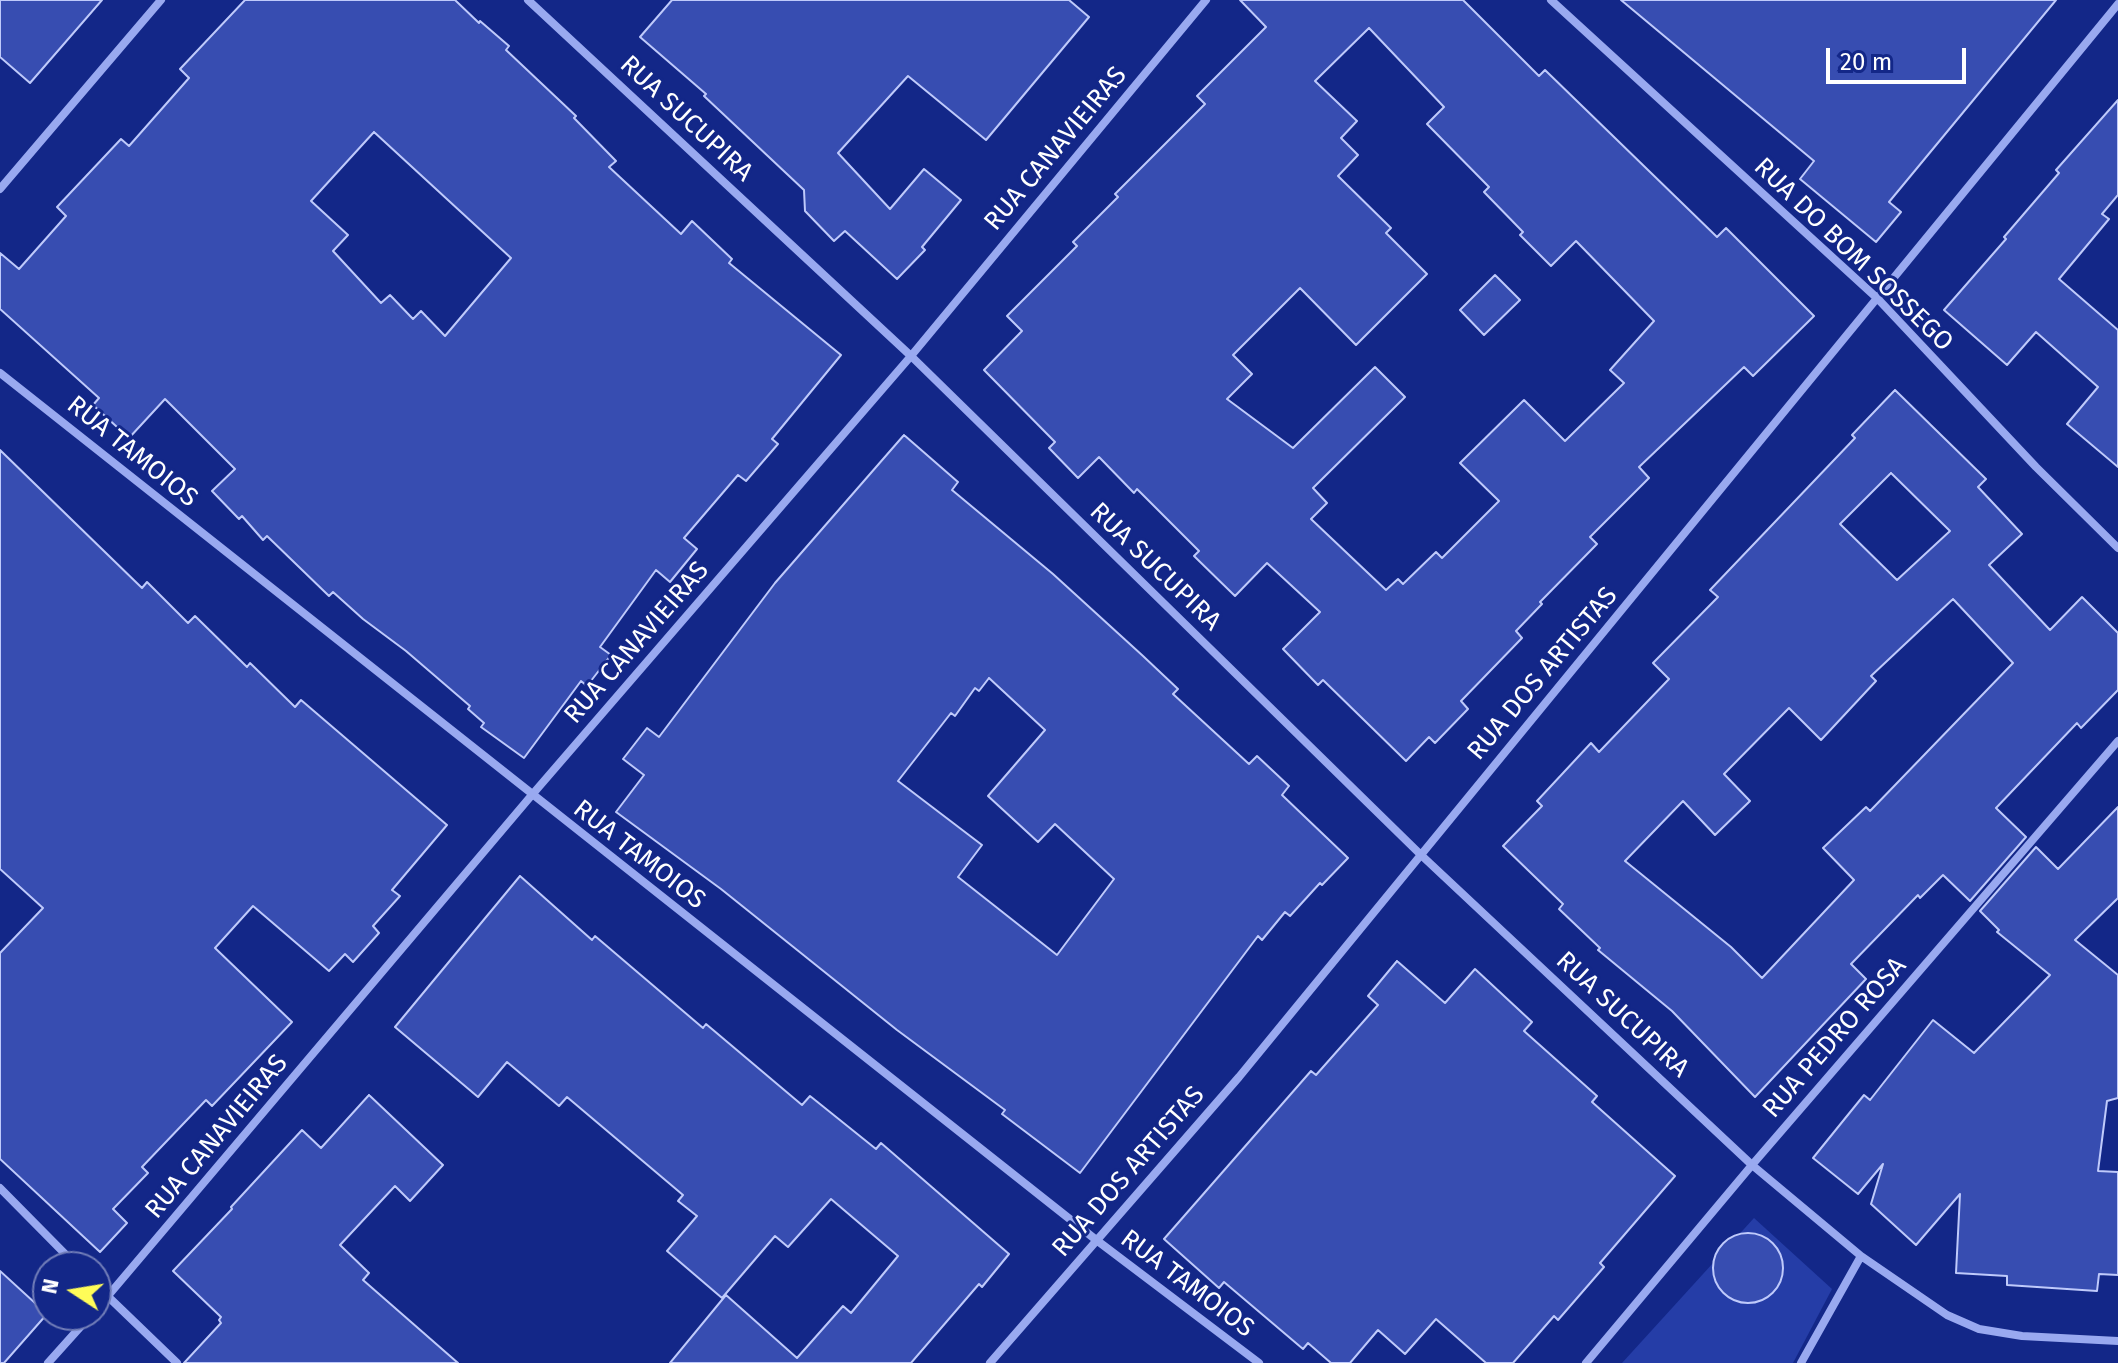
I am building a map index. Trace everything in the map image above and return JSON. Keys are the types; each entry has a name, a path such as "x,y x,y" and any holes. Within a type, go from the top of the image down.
{"street":[{"path":"0,189 161,0"},
{"name":"RUA SUCUPIRA","path":"528,0 911,356 1420,854 1752,1165 1861,1256 1947,1315 1979,1329 2022,1336 2118,1341"},
{"name":"RUA CANAVIEIRAS","path":"112,1292 531,796 911,356 1206,0"},
{"name":"RUA DO BOM SOSSEGO","path":"1551,0 1878,299 2036,467 2118,548"},
{"name":"RUA DOS ARTISTAS","path":"990,1363 1239,1077 2118,4"},
{"name":"RUA TAMOIOS","path":"0,373 531,796 1095,1239 1259,1363"},
{"name":"RUA PEDRO ROSA","path":"1586,1363 1752,1165 2118,741"},
{"path":"0,1188 62,1251"},
{"path":"1801,1363 1861,1256"},
{"path":"112,1301 177,1363"},
{"path":"48,1363 77,1331"}],"shaded area":[{"path":"1754,1218 1832,1289 1793,1363 1622,1363"}],"building":[{"path":"0,0 102,0 30,83 0,57"},
{"path":"245,0 455,0 509,46 506,50 576,116 574,118 616,161 609,167 681,234 692,221 732,259 729,263 841,355 772,439 778,444 746,481 738,475 684,538 697,549 670,582 656,570 600,647 611,655 587,686 581,681 524,758 481,727 484,723 468,709 470,706 406,651 333,592 329,596 267,536 263,540 242,516 239,519 212,491 235,469 165,399 129,438 93,405 99,398 0,309 0,253 19,269 66,216 57,207 121,139 129,146 189,78 180,69","holes":["374,132 511,258 445,336 421,311 413,319 390,295 381,303 333,251 348,235 311,201"]},
{"path":"672,0 1069,0 1089,17 986,140 908,76 838,153 890,209 924,169 961,200 922,247 925,250 897,279 845,231 834,241 805,211 804,190 704,96 706,94 640,37"},
{"path":"1240,0 1463,0 1539,76 1545,70 1717,237 1726,228 1814,316 1753,376 1744,367 1639,467 1649,478 1590,537 1597,544 1540,602 1542,604 1516,631 1522,638 1461,701 1468,709 1435,743 1429,737 1406,761 1323,680 1318,685 1283,649 1320,612 1267,563 1235,596 1194,556 1199,551 1137,489 1134,493 1099,457 1078,478 1049,448 1055,442 984,370 1022,331 1007,316 1077,246 1073,242 1118,197 1115,194 1205,104 1197,96 1266,27","holes":["1369,28 1444,107 1427,124 1489,187 1484,192 1523,232 1520,235 1551,266 1576,241 1654,321 1610,370 1624,383 1565,441 1524,400 1460,463 1499,501 1442,558 1436,552 1403,584 1398,579 1386,590 1311,519 1327,503 1313,488 1405,397 1375,367 1293,448 1227,399 1252,374 1233,355 1300,288 1356,345 1427,274 1386,233 1391,228 1338,176 1358,155 1341,138 1357,121 1315,81"]},
{"path":"1621,0 2056,0 1889,202 1901,212 1876,242 1800,179 1814,161"},
{"path":"2118,100 2118,195 2102,214 2109,219 2059,279 2118,330 2118,467 2067,424 2098,387 2036,332 2007,365 1944,310 2059,173 2056,170"},
{"path":"1495,275 1520,300 1484,335 1460,310"},
{"path":"1895,390 1986,479 1978,487 2022,534 1989,565 2050,630 2082,597 2118,633 2118,690 2081,728 2077,723 1996,808 2026,837 1970,901 1943,875 1920,898 1918,895 1851,964 1866,979 1755,1097 1672,1011 1598,950 1600,948 1559,909 1563,904 1503,846 1542,806 1537,801 1591,743 1599,752 1669,679 1653,663 1718,597 1710,590 1855,438 1852,435","holes":["1891,473 1950,531 1897,580 1840,524","1953,599 2013,663 1870,811 1866,807 1823,848 1854,880 1762,978 1731,947 1625,861 1683,801 1715,835 1750,801 1724,774 1789,708 1821,740 1876,681 1871,676"]},
{"path":"904,435 958,482 952,490 1053,574 1143,656 1178,689 1173,694 1249,764 1257,756 1289,786 1282,795 1348,858 1290,916 1285,912 1262,940 1258,936 1080,1173 1002,1114 1005,1110 897,1030 721,889 616,812 644,775 623,759 647,728 659,737 775,583","holes":["989,678 1045,730 988,796 1038,842 1055,824 1114,879 1057,955 958,877 982,845 898,781 951,713 955,716 975,688 979,691"]},
{"path":"0,450 142,588 147,582 188,623 195,616 247,667 250,663 295,707 301,700 447,825 392,890 400,896 373,926 379,933 353,962 345,954 329,971 253,906 215,948 292,1022 212,1106 206,1100 142,1167 148,1173 113,1209 127,1223 101,1251 0,1159 0,953 43,908 0,869"},
{"path":"2118,807 2118,898 2075,940 2118,975 2118,1098 2107,1101 2098,1171 2118,1172 2118,1275 2099,1274 2097,1291 2007,1285 2007,1276 1956,1273 1960,1194 1916,1245 1871,1204 1883,1164 1858,1194 1813,1158 1864,1095 1870,1100 1933,1020 1974,1053 2050,975 1997,932 1999,930 1980,911 2036,847 2058,869"},
{"path":"520,876 592,940 595,936 703,1028 706,1024 802,1105 810,1096 876,1149 881,1143 1009,1254 911,1363 670,1363 726,1295 797,1358 843,1306 851,1313 898,1256 831,1199 788,1247 775,1236 722,1298 667,1251 697,1216 678,1201 683,1195 567,1097 559,1106 507,1062 478,1097 395,1027"},
{"path":"1397,961 1445,1003 1475,969 1532,1022 1524,1031 1597,1096 1592,1102 1675,1176 1600,1263 1604,1267 1558,1320 1554,1316 1513,1363 1486,1363 1436,1319 1405,1354 1378,1330 1350,1363 1331,1363 1308,1343 1303,1349 1224,1282 1219,1288 1164,1239 1311,1071 1316,1075 1378,1005 1368,996"},
{"path":"369,1095 443,1165 410,1201 395,1186 340,1245 369,1273 363,1280 458,1363 184,1363 221,1323 221,1317 173,1271 302,1130 321,1148"},
{"path":"1755,1233 1777,1248 1783,1268 1781,1282 1773,1293 1762,1301 1741,1303 1723,1293 1715,1282 1713,1261 1723,1243 1734,1235"},
{"path":"0,1271 32,1300 32,1331 4,1363 0,1363"}]}
